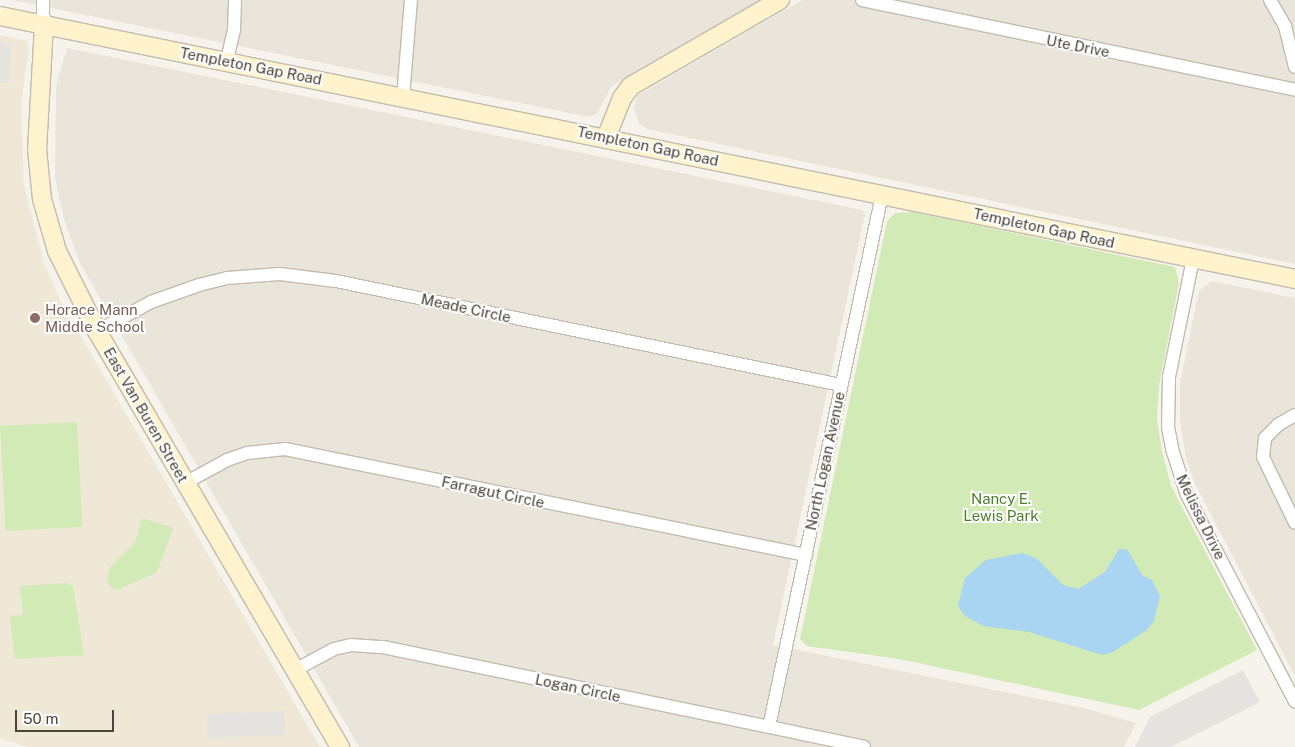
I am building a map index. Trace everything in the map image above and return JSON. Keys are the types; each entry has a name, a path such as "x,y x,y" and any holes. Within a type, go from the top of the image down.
{"street":[{"path":"43,0 44,25"},
{"path":"227,60 234,30 235,0"},
{"path":"403,97 411,0"},
{"path":"606,138 622,98 631,86 780,0"},
{"name":"Ute Drive","path":"862,0 1295,90"},
{"path":"1270,0 1285,26 1295,67"},
{"name":"Templeton Gap Road","path":"0,16 227,60 1295,279"},
{"name":"East Van Buren Street","path":"44,25 36,126 42,199 57,251 97,331 340,747"},
{"name":"North Logan Avenue","path":"769,727 882,195"},
{"name":"Melissa Drive","path":"1193,259 1169,377 1168,427 1173,452 1187,495 1295,702"},
{"name":"Meade Circle","path":"97,331 151,302 199,285 227,278 280,274 336,281 841,385"},
{"path":"1295,415 1271,431 1263,448 1266,467 1289,498 1295,523"},
{"name":"Farragut Circle","path":"185,483 234,458 264,449 285,450 806,556"},
{"name":"Logan Circle","path":"295,670 334,649 350,645 383,648 864,747"}],"shaded area":[{"path":"12,0 760,0 611,87 597,114 589,117"},
{"path":"802,0 1295,0 1295,264 647,129 639,124 634,107 638,95"},
{"path":"0,35 27,41 29,48 21,105 24,185 44,263 61,302 320,747 28,747 0,738"},
{"path":"0,41 11,44 9,83 0,83"},
{"path":"67,48 862,210 865,214 773,645 1088,709 1136,723 1124,747 359,747 80,263 64,220 55,177 56,86"},
{"path":"1211,281 1295,298 1295,676 1195,484 1186,458 1180,421 1180,383 1199,291"},
{"path":"1243,670 1260,702 1171,747 1135,747 1150,717"},
{"path":"284,711 285,735 208,738 207,714"}],"green space":[{"name":"Nancy E. Lewis Park","path":"913,212 1175,267 1179,283 1159,386 1157,420 1162,451 1171,486 1257,650 1139,710 899,659 807,646 800,639 887,221 895,213"},
{"path":"77,422 82,527 6,531 0,426"},
{"path":"142,518 173,528 157,572 117,590 110,587 107,578 110,567 136,541"},
{"path":"68,583 73,586 84,655 15,659 10,616 23,615 20,586"}],"water":[{"path":"1119,549 1127,549 1142,575 1152,580 1160,596 1154,621 1147,630 1113,652 1102,655 1029,632 983,626 965,616 958,606 965,578 986,560 1022,553 1036,558 1063,585 1078,589 1105,572"}],"place":[{"name":"Horace Mann Middle School","path":"35,318"}]}
